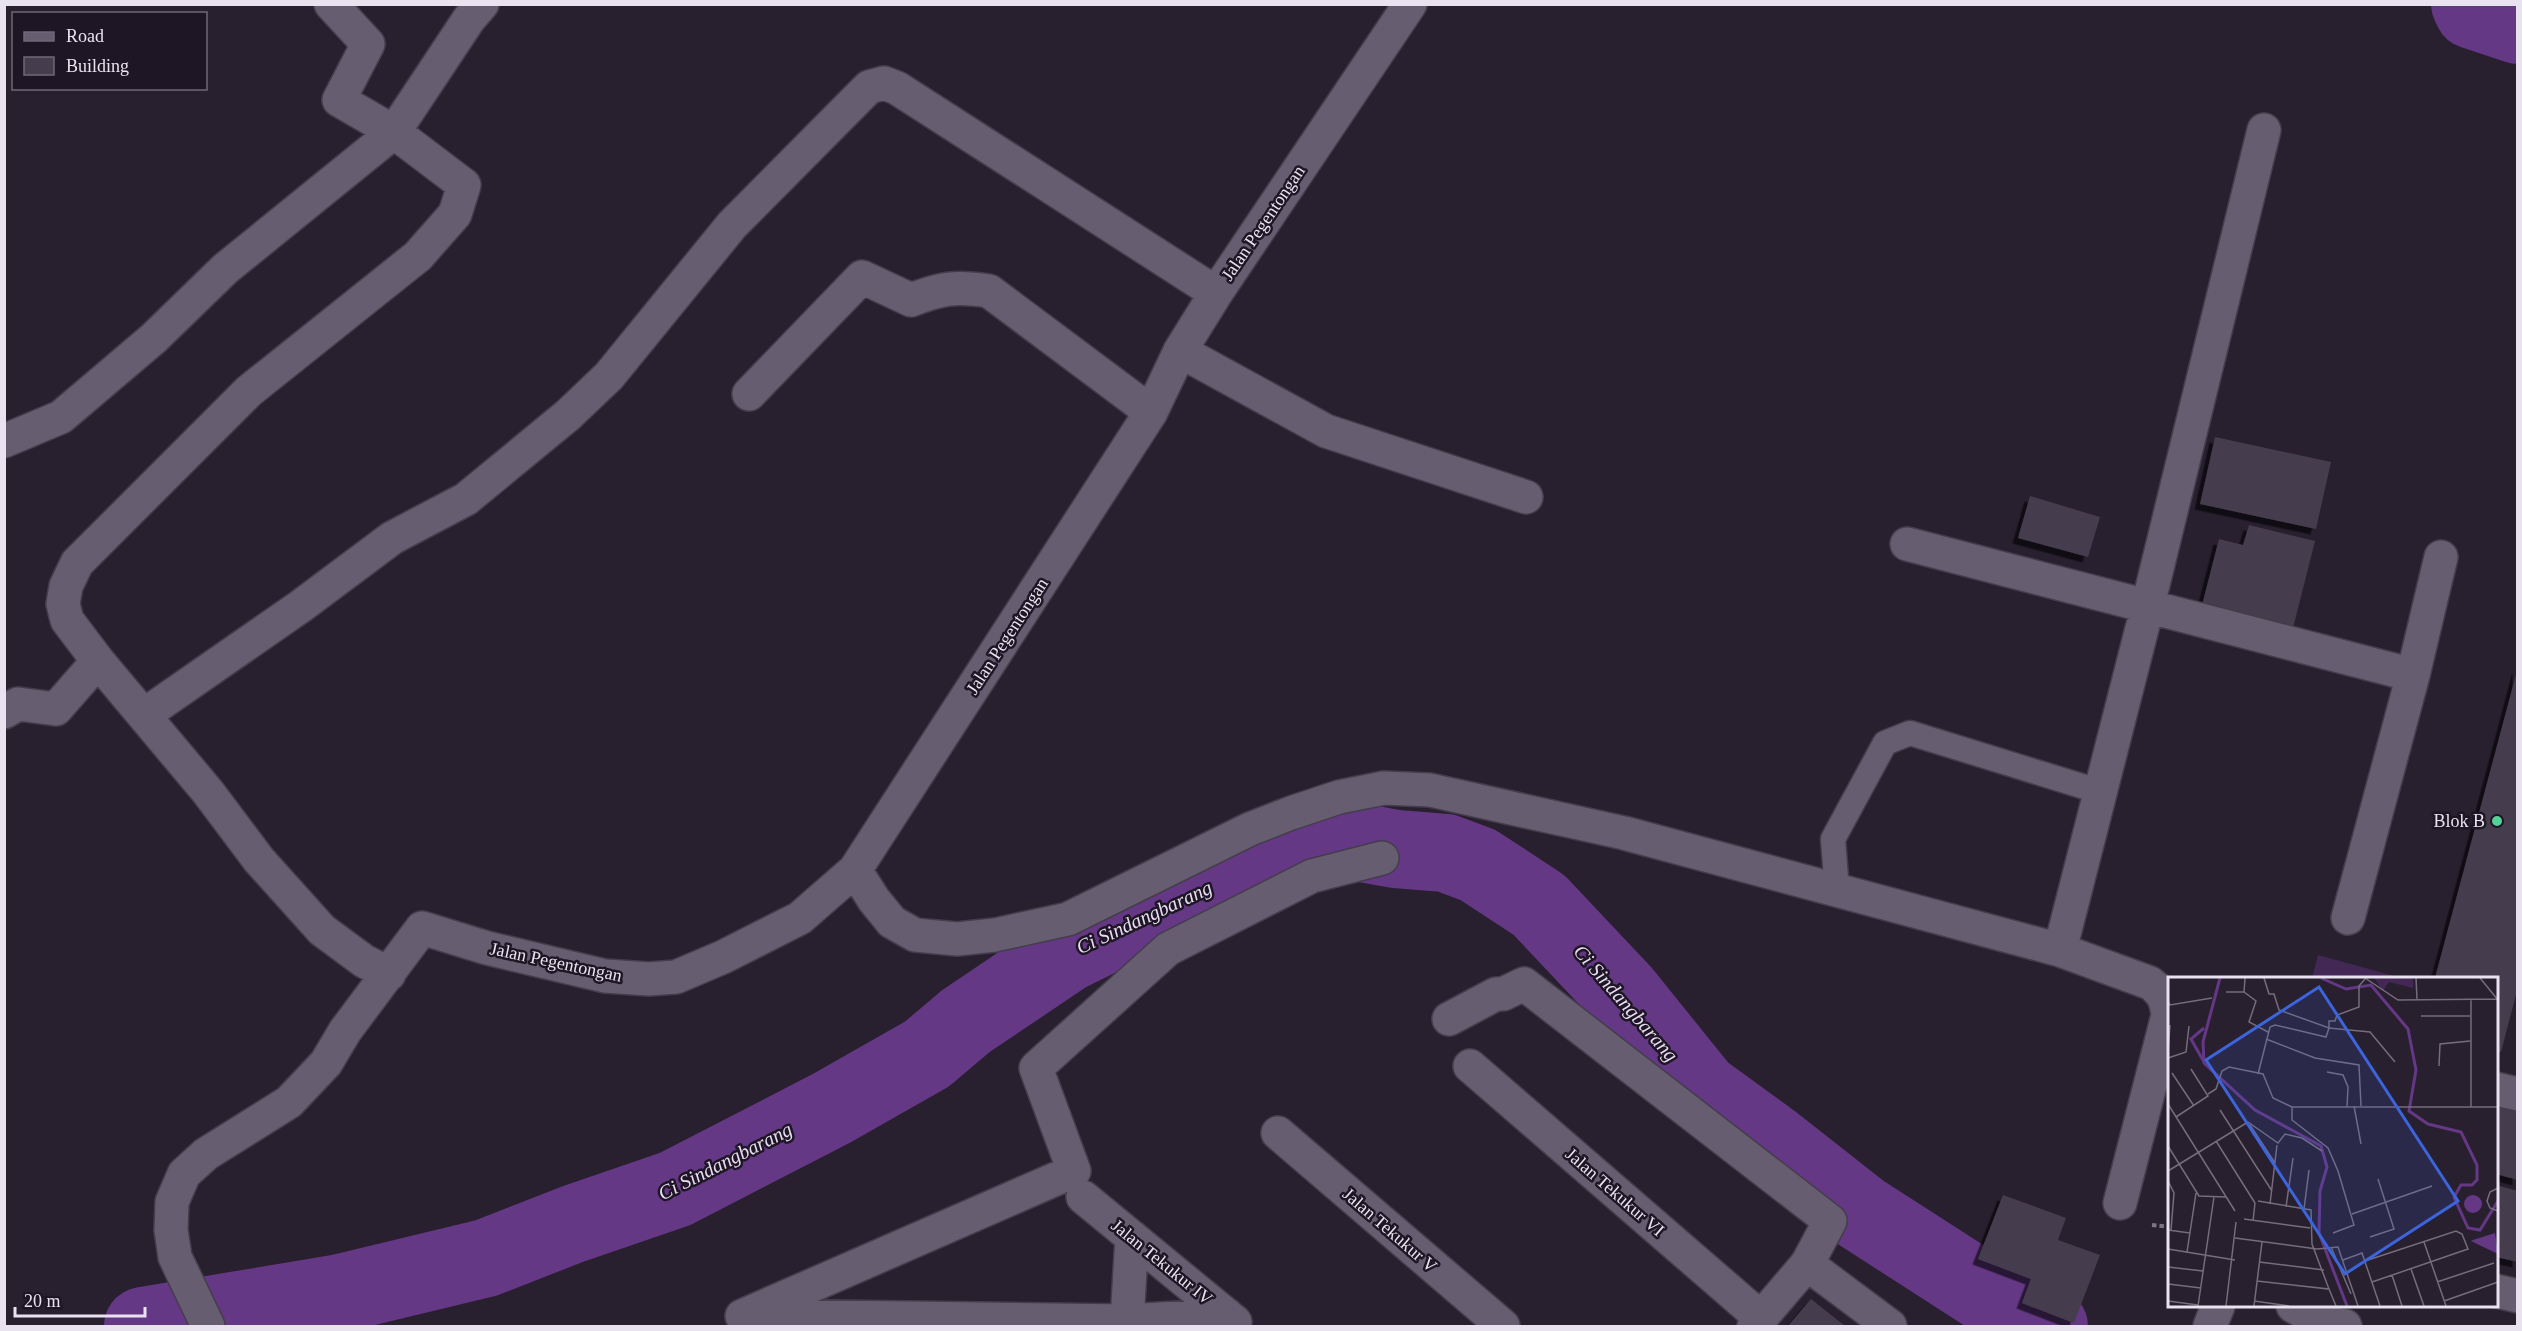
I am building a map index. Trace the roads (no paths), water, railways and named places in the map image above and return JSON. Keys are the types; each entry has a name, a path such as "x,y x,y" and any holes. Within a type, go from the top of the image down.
{"street":[{"path":"208,1326 175,1257 171,1230 172,1202 184,1174 206,1154 289,1102 326,1063 345,1031 388,974 364,961 322,930 259,860 98,661 67,620 63,604 66,586 77,563 249,391 418,256 455,214 464,185 394,132 339,100 368,44 331,4"},
{"path":"4,441 61,417 154,338 225,269 394,132 469,19 482,4"},
{"name":"Jalan Pegentongan","path":"388,974 422,928 487,948 605,976 649,979 676,977 723,957 800,918 855,870 1151,412 1180,351 1216,293 1410,4"},
{"path":"144,715 301,606 392,538 466,499 568,415 609,376 732,225 869,87 884,83 897,88 1216,293"},
{"path":"2060,950 2148,605 2264,130"},
{"path":"749,394 862,277 911,300 941,289 965,288 989,291 1151,412"},
{"path":"1180,351 1326,430 1526,497"},
{"path":"1907,544 2413,675"},
{"path":"2348,918 2413,675 2441,557"},
{"path":"4,712 18,704 56,709 98,661"},
{"path":"855,870 874,900 892,922 915,935 957,939 995,935 1068,919 1250,829 1339,797 1384,788 1430,790 1624,833 2060,950 2150,983 2161,991 2166,998 2168,1015 2120,1203"},
{"path":"741,1321 1074,1172 1036,1068 1168,950 1312,876 1382,858"},
{"path":"1449,1019 1496,994 1503,994 1524,984 1830,1221 1807,1264 1757,1322"},
{"name":"Jalan Tekukur VI","path":"1470,1066 1757,1322"},
{"path":"2498,1089 2517,1094"},
{"name":"Jalan Tekukur V","path":"1278,1133 1503,1326"},
{"name":"Jalan Tekukur IV","path":"1083,1197 1234,1321"},
{"path":"1127,1321 1132,1237"},
{"path":"1807,1264 1890,1326"},
{"path":"2498,1291 2517,1296"},
{"path":"2297,1307 2322,1322 2345,1326"},
{"path":"741,1321 1234,1321"}],"lane":[{"path":"1837,891 1833,839 1885,743 1910,733 2101,792"}],"waterway":[{"path":"2470,4 2473,10 2518,25"},
{"name":"Ci Sindangbarang","path":"143,1326 341,1293 486,1258 573,1224 675,1189 832,1108 927,1054 966,1021 1067,953 1152,911 1254,866 1335,838 1396,849 1446,853 1478,865 1539,905 1622,993 1701,1091 1771,1142 1860,1212 2003,1304 2049,1326"}],"place":[{"name":"Blok B","path":"2497,821"}]}
